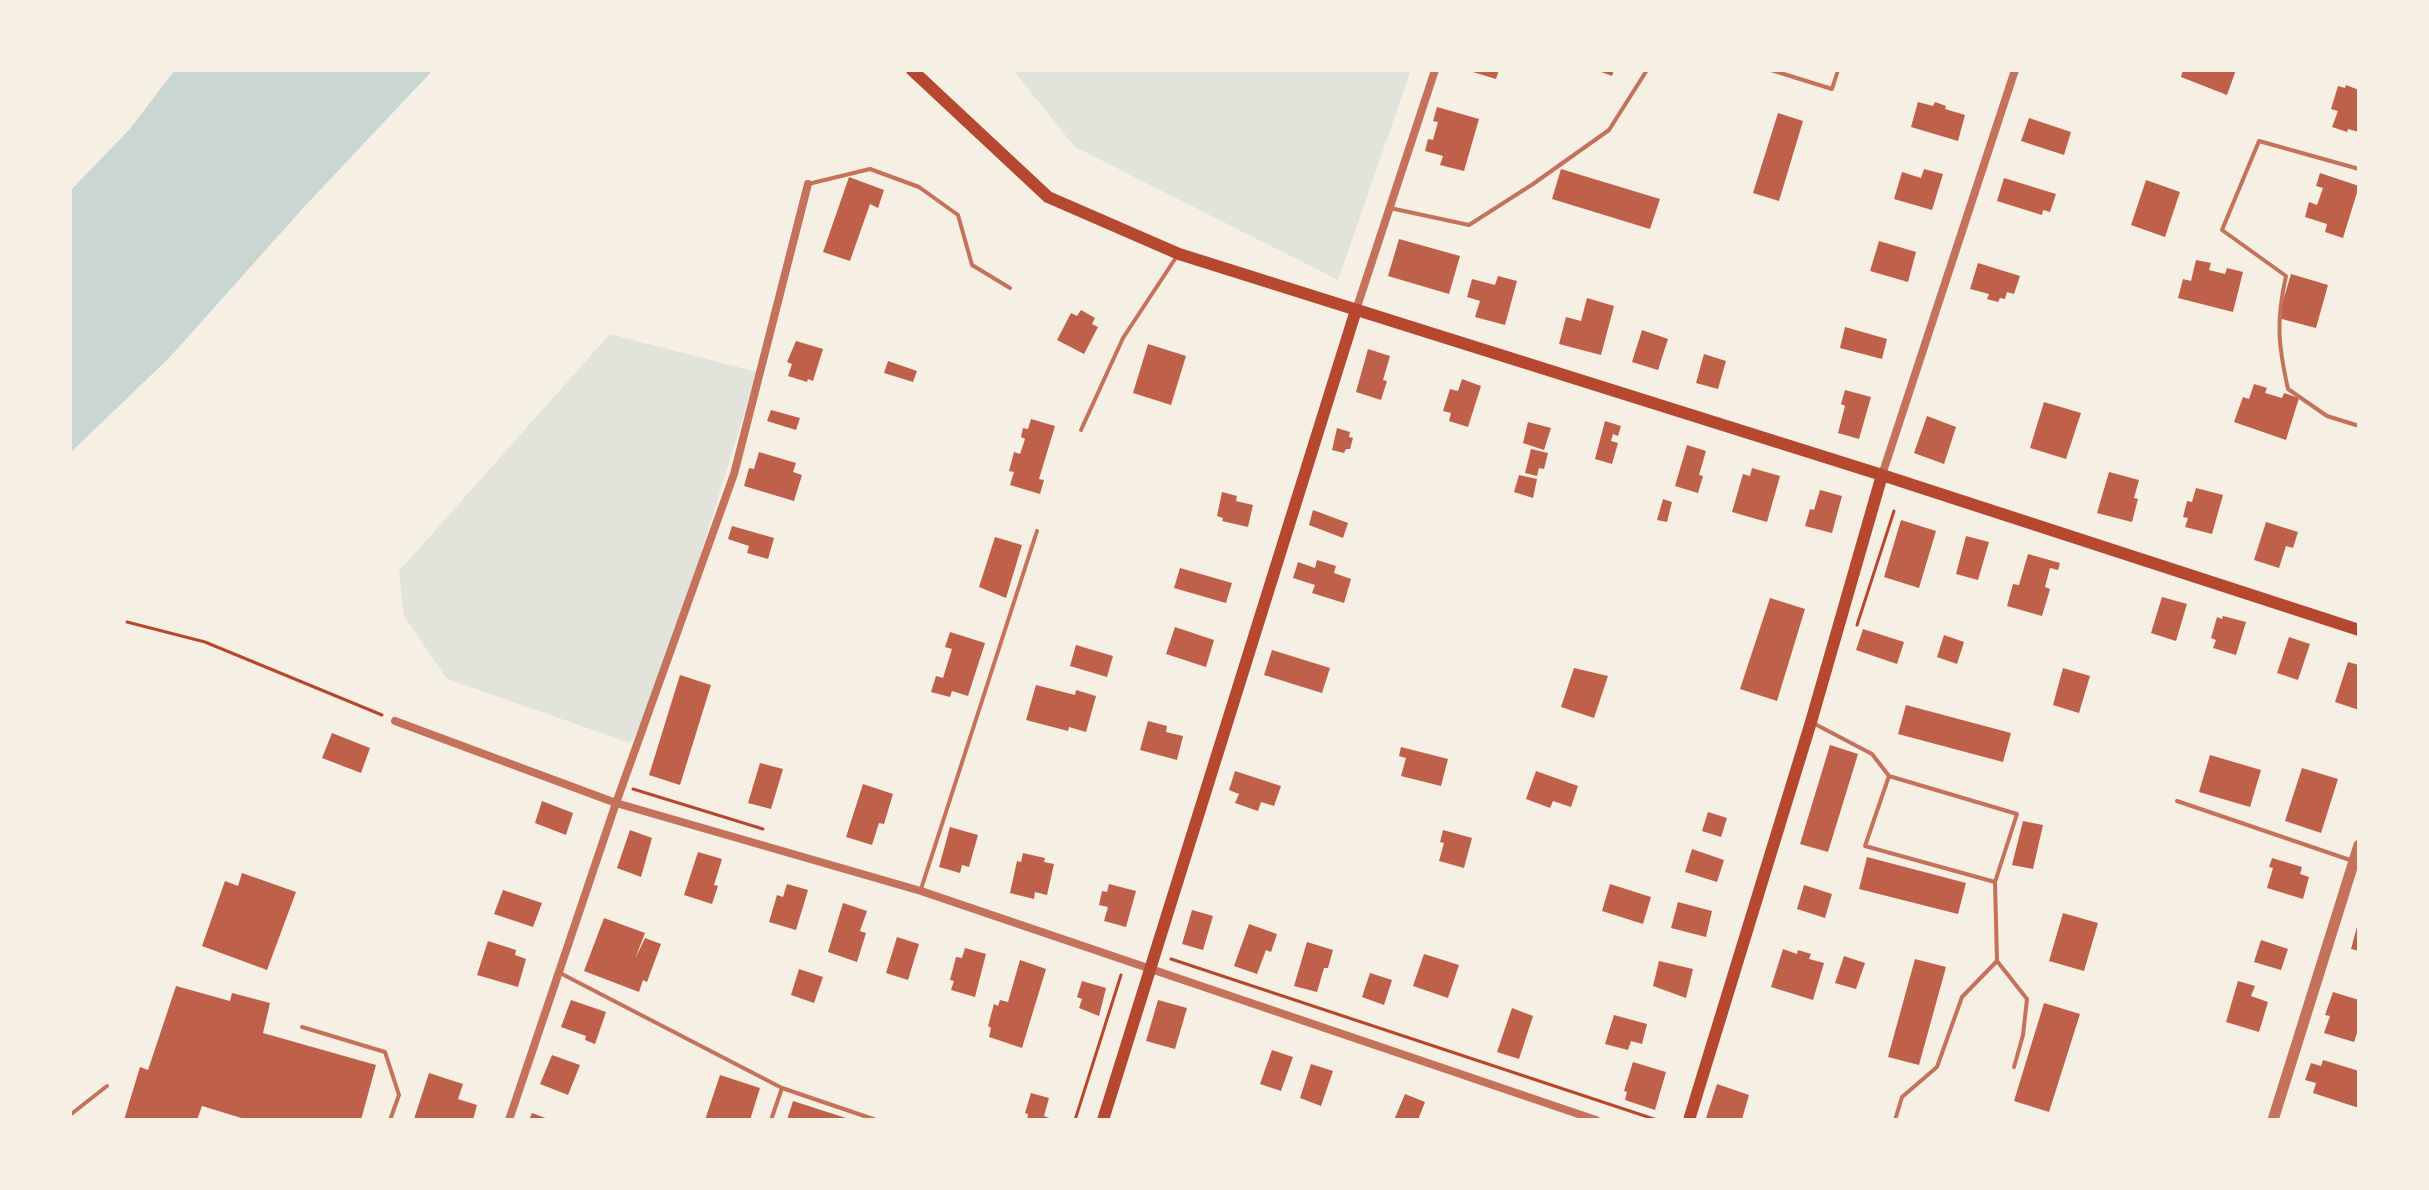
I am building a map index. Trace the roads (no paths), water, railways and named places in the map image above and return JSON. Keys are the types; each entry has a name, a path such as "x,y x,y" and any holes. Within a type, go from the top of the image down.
{"main road":[{"path":"912,70 1048,197 1179,254 1882,475 2359,630"},
{"path":"1103,1120 1356,310"},
{"path":"1689,1120 1811,722 1882,475"}],"street":[{"path":"1356,310 1435,70"},
{"path":"1882,475 2015,70"},
{"path":"509,1120 616,803 734,474 808,184"},
{"path":"395,721 616,803 921,891 1596,1120"},
{"path":"2273,1120 2359,845"}],"lane":[{"path":"1390,208 1469,225 1609,130 1647,70"},
{"path":"1771,70 1832,89 1838,70"},
{"path":"2359,169 2259,141 2222,230 2286,276 2278,313 2281,355 2288,389 2327,416 2359,426"},
{"path":"808,184 870,169 919,187 958,215 972,265 1010,288"},
{"path":"1081,430 1123,338 1179,254"},
{"path":"921,891 1037,531"},
{"path":"1811,722 1872,754 1889,776 2017,814 1995,882 1997,961 2027,999 2023,1035 2014,1067"},
{"path":"1889,776 1865,846 1995,882"},
{"path":"2177,801 2354,861"},
{"path":"1895,1120 1902,1097 1937,1067 1962,997 1997,961"},
{"path":"560,973 782,1088 876,1120"},
{"path":"302,1027 385,1052 399,1095 390,1120"},
{"path":"70,1115 107,1086"},
{"path":"771,1120 782,1088"}]}
